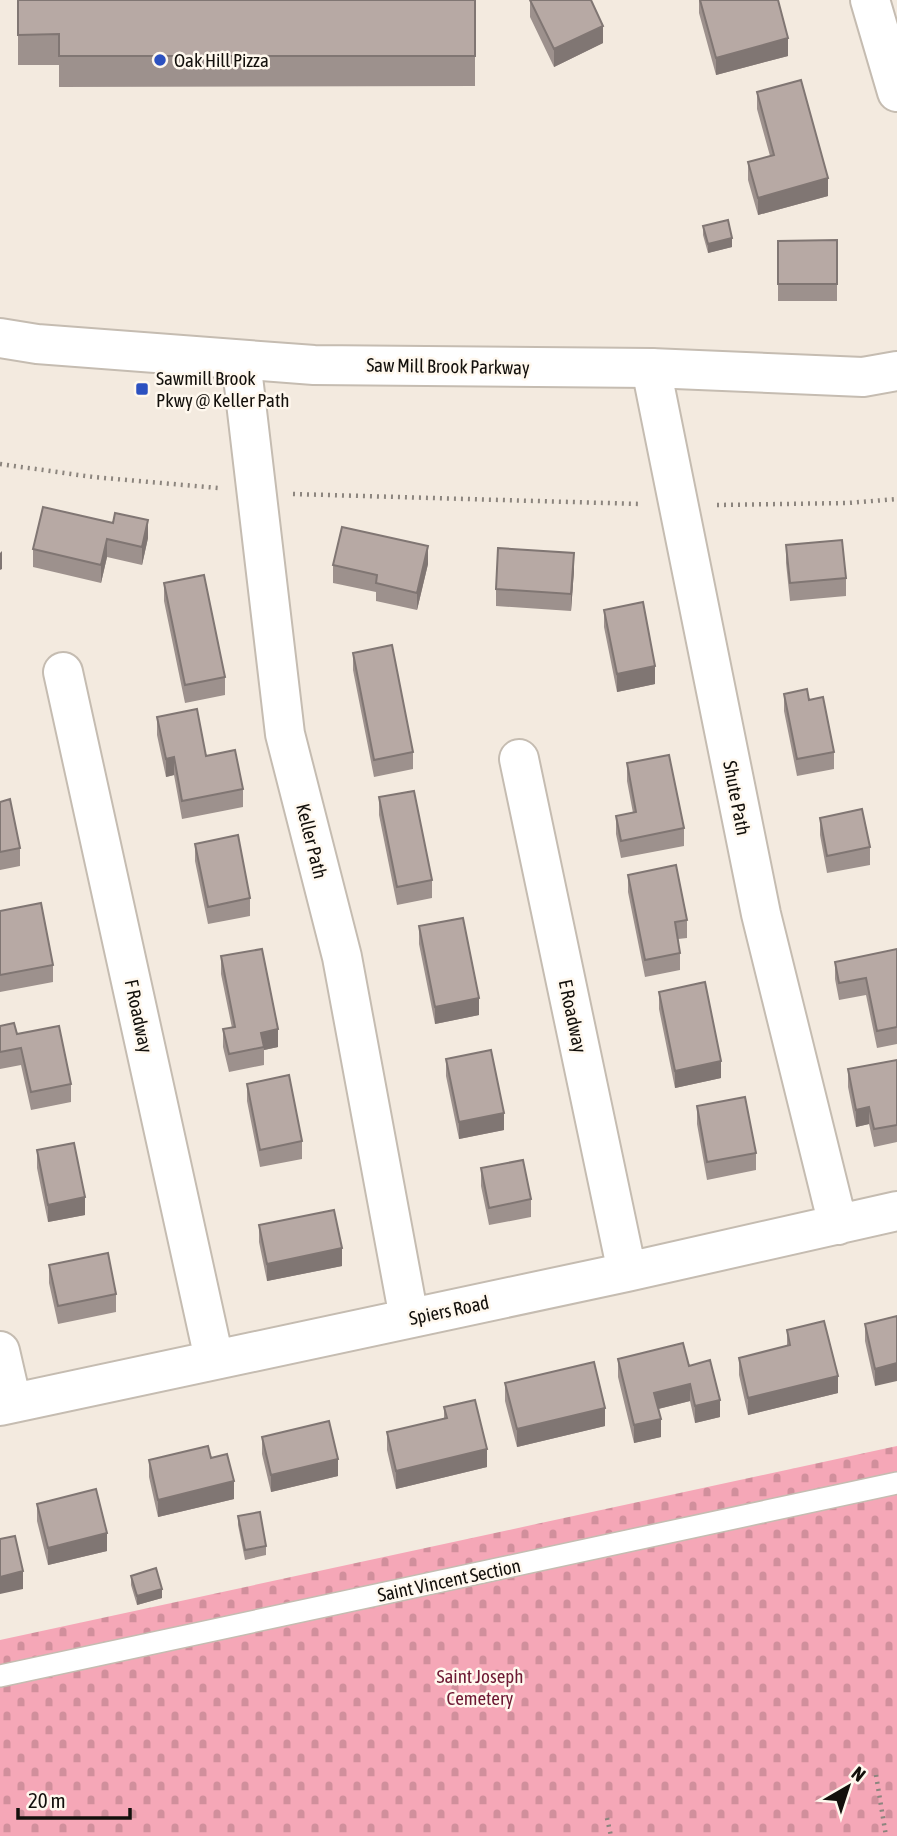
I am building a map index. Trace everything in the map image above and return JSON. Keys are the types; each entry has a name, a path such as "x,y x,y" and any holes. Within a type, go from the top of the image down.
{"street":[{"path":"870,0 897,92"},
{"name":"Saw Mill Brook Parkway","path":"0,338 37,344 314,365 651,368 863,377 897,370"},
{"name":"Keller Path","path":"241,360 285,734 342,957 409,1318"},
{"name":"Shute Path","path":"651,368 761,914 838,1225"},
{"name":"F Roadway","path":"63,672 214,1359"},
{"name":"E Roadway","path":"519,760 627,1272"},
{"name":"Spiers Road","path":"6,1405 627,1272 897,1211"},
{"path":"0,1351 6,1405"}],"lane":[{"name":"Saint Vincent Section","path":"0,1676 897,1483"}],"path":[{"path":"0,464 93,477 321,497 678,505 848,503 897,499"},
{"path":"876,1774 886,1836"},
{"path":"607,1818 611,1836"}],"green space":[{"name":"Saint Joseph Cemetery","path":"897,1446 897,1836 0,1836 0,1640"}],"building":[{"path":"18,0 475,0 475,56 59,56 59,34 18,35"},
{"path":"530,0 591,0 603,26 554,49"},
{"path":"700,0 778,0 788,38 716,58"},
{"path":"801,80 828,178 758,198 748,162 774,155 757,92"},
{"path":"728,220 732,238 708,244 703,226"},
{"path":"837,240 837,284 778,284 778,241"},
{"path":"43,507 113,523 115,513 148,520 142,547 107,539 101,565 33,549"},
{"path":"342,527 428,546 417,593 376,583 377,575 333,565"},
{"path":"842,540 846,578 790,583 786,545"},
{"path":"498,548 574,553 571,594 496,589"},
{"path":"204,575 225,677 185,685 164,583"},
{"path":"643,602 655,666 617,674 604,610"},
{"path":"392,645 413,752 374,760 353,653"},
{"path":"807,689 809,700 823,697 834,752 797,759 784,694"},
{"path":"197,709 206,756 235,750 243,789 182,801 174,757 166,759 157,717"},
{"path":"669,755 684,828 621,841 616,816 636,812 627,763"},
{"path":"414,791 432,880 397,887 379,797"},
{"path":"10,799 20,848 0,852 0,802"},
{"path":"862,809 870,847 827,856 820,818"},
{"path":"238,835 250,898 208,907 195,844"},
{"path":"676,865 687,920 675,922 680,953 645,960 628,875"},
{"path":"41,903 53,965 0,975 0,911"},
{"path":"463,918 479,998 435,1007 419,926"},
{"path":"262,949 278,1029 261,1033 264,1047 229,1054 223,1029 235,1027 221,956"},
{"path":"897,949 897,1027 877,1031 866,978 839,983 835,962"},
{"path":"705,982 721,1061 675,1071 659,992"},
{"path":"14,1023 17,1034 59,1026 71,1084 31,1092 21,1048 0,1052 0,1026"},
{"path":"491,1050 504,1113 459,1122 446,1059"},
{"path":"897,1060 897,1125 874,1129 869,1107 856,1110 848,1069"},
{"path":"289,1075 302,1141 260,1150 247,1084"},
{"path":"745,1097 756,1153 707,1162 697,1106"},
{"path":"74,1143 85,1197 48,1205 37,1150"},
{"path":"523,1160 531,1199 489,1208 481,1168"},
{"path":"334,1210 342,1248 267,1264 259,1225"},
{"path":"108,1253 116,1294 58,1306 49,1265"},
{"path":"897,1316 897,1363 875,1369 865,1324"},
{"path":"824,1321 838,1376 748,1398 739,1358 790,1345 787,1330"},
{"path":"683,1343 689,1366 710,1360 720,1400 695,1406 690,1384 654,1393 661,1419 634,1425 618,1359"},
{"path":"594,1362 605,1408 517,1429 505,1383"},
{"path":"475,1400 487,1449 396,1471 387,1432 447,1418 444,1407"},
{"path":"329,1421 338,1459 271,1475 262,1437"},
{"path":"208,1446 211,1458 227,1454 234,1481 158,1500 149,1460"},
{"path":"96,1489 107,1533 48,1548 37,1504"},
{"path":"260,1512 266,1546 245,1550 238,1516"},
{"path":"15,1536 23,1571 0,1577 0,1539"},
{"path":"156,1568 162,1589 137,1596 131,1576"}],"place":[{"name":"Oak Hill Pizza","path":"160,60"},
{"name":"Sawmill Brook Pkwy @ Keller Path","path":"142,389"}]}
